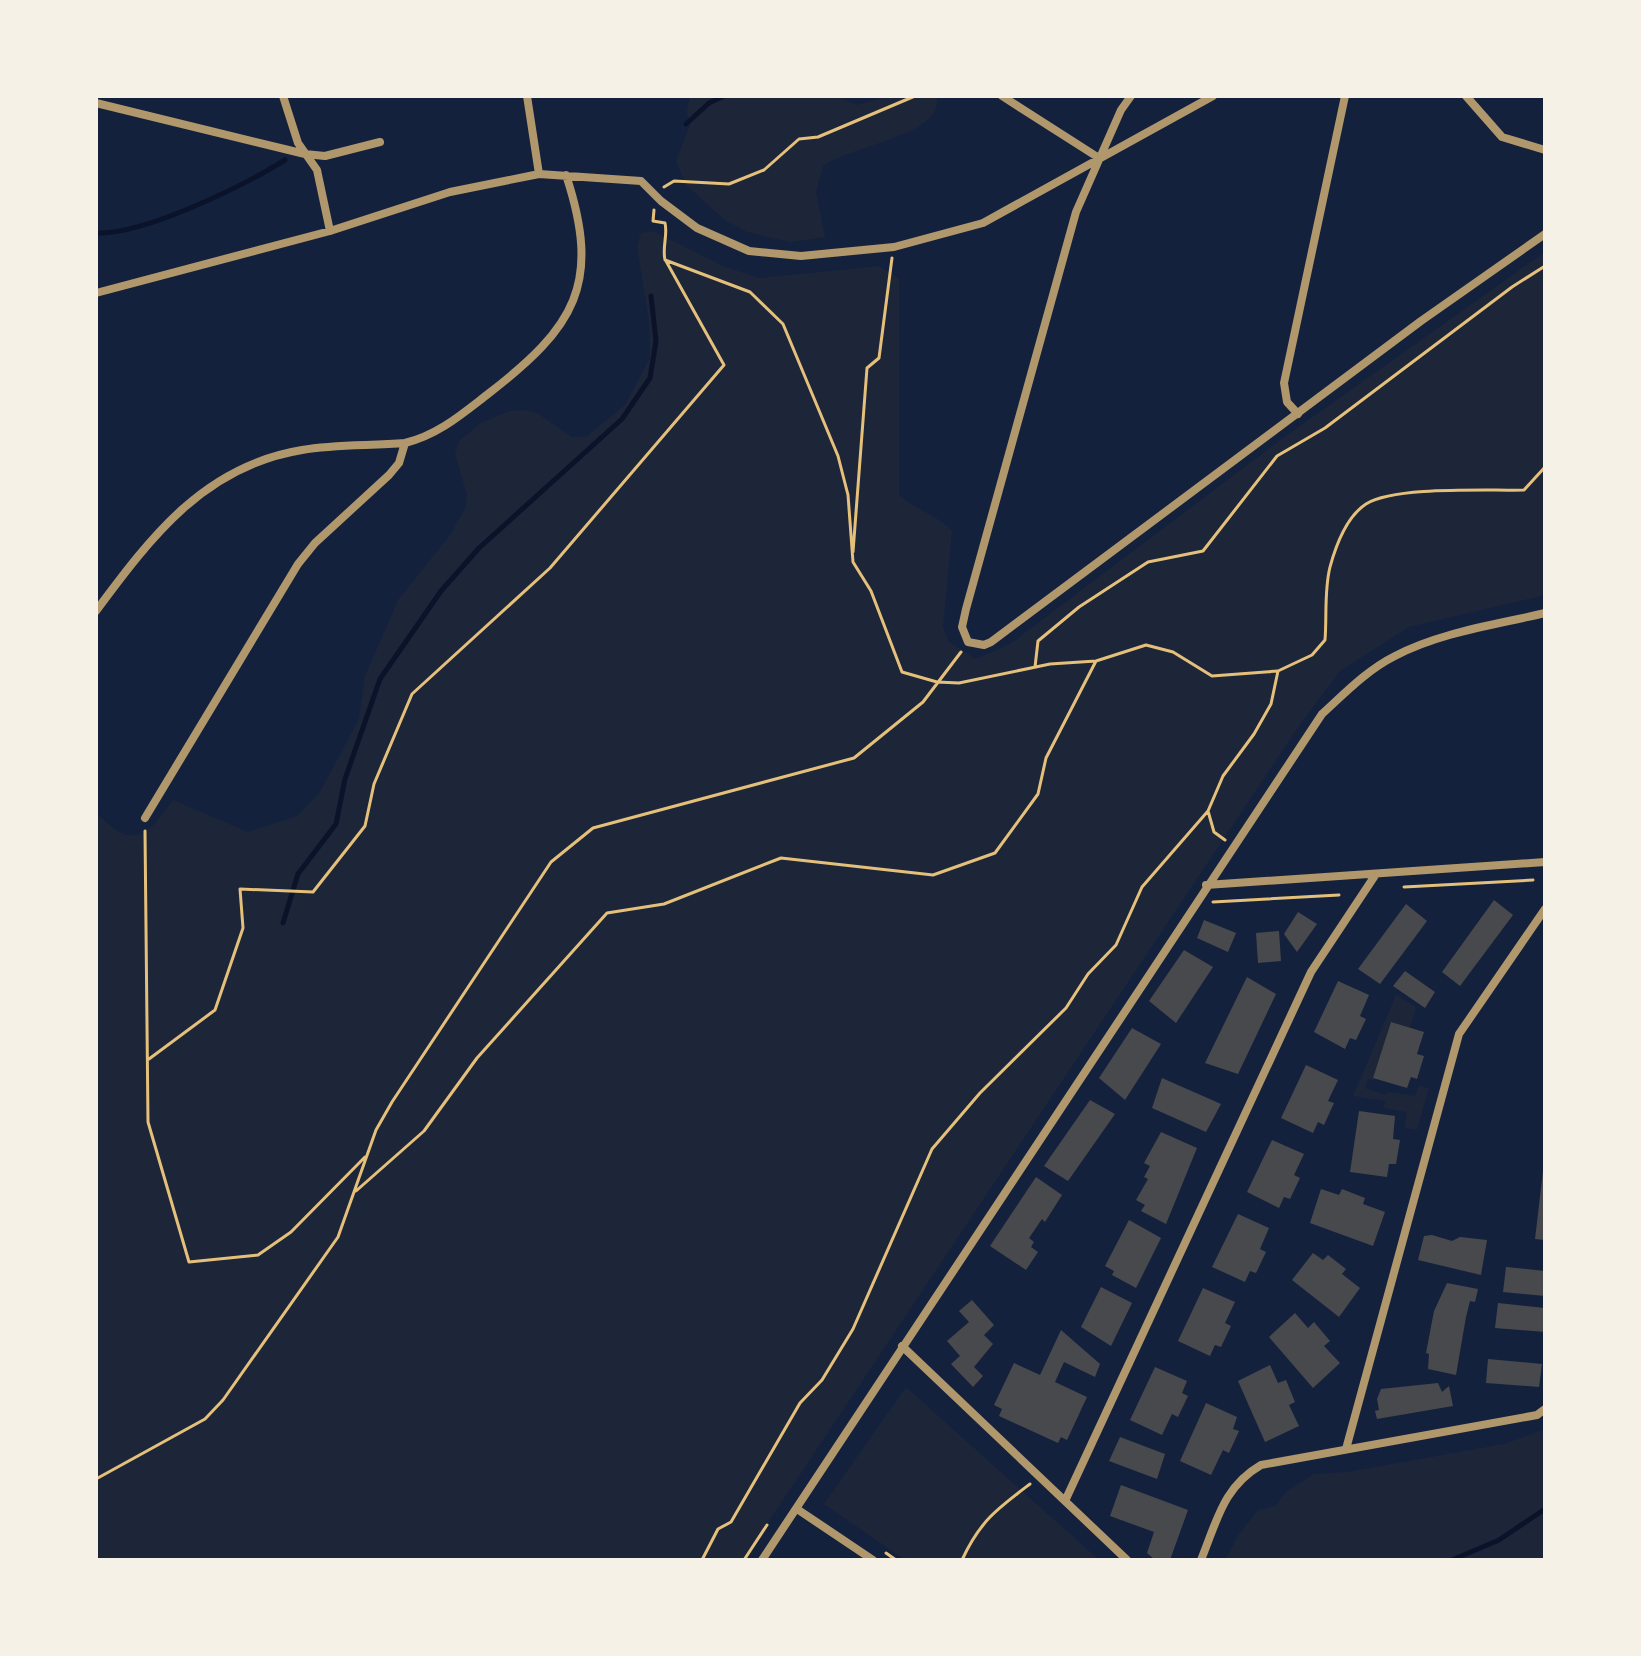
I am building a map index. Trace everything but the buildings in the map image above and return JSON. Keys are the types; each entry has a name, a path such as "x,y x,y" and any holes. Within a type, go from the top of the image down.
{"street":[{"path":"283,96 291,125 317,170 330,231"},
{"path":"527,96 539,174"},
{"path":"1002,96 1099,158"},
{"path":"1131,96 1076,212 966,609 966,639 984,645 991,642 1545,234"},
{"path":"96,293 330,231 450,192 539,174 641,181 661,201 714,238 749,251 801,256 894,247 983,223 1099,158 1128,146 1213,96"},
{"path":"1298,414 1287,402 1284,383 1345,96"},
{"path":"1466,96 1502,137 1545,150"},
{"path":"96,103 305,154 325,156 380,142"},
{"path":"96,611 157,530 220,480 285,453 348,445 405,443 446,427 516,372 562,325 572,304 583,251 578,213 566,175"},
{"path":"145,818 298,564 315,543 389,475 399,463 405,443"},
{"path":"762,1560 1314,725 1356,682 1394,656 1438,639 1545,613"},
{"path":"1206,885 1545,862"},
{"path":"1065,1501 1311,972 1376,874"},
{"path":"1346,1449 1459,1034 1545,909"},
{"path":"902,1346 1127,1560"},
{"path":"1201,1560 1230,1488 1241,1476 1261,1465 1537,1415 1545,1409"},
{"path":"797,1509 873,1560"}],"path":[{"path":"654,193 674,181 729,184 764,170 799,139 818,137 915,96"},
{"path":"149,1059 215,1010 243,928 240,889 313,892 365,826 374,784 412,694 550,568 724,365 665,260 662,247 665,223 653,221 654,211 661,201"},
{"path":"853,562 867,368 879,358 894,247"},
{"path":"665,260 750,292 783,324 838,456 848,495 853,562 871,591 902,672 937,682 969,681 1035,667 1096,661 1146,645 1173,652 1212,676 1278,671 1321,649 1325,640 1330,568 1339,542 1361,508 1383,498 1426,493 1524,490 1545,467"},
{"path":"1035,667 1038,641 1079,607 1148,562 1203,551 1277,456 1325,428 1512,287 1545,266"},
{"path":"96,1479 205,1419 223,1400 338,1237 367,1154 392,1102 551,862 593,828 854,758 923,702 966,639"},
{"path":"353,1194 424,1131 477,1058 607,913 664,904 781,858 933,875 995,853 1038,794 1046,758 1096,661"},
{"path":"702,1560 718,1529 731,1522 800,1403 837,1358 863,1310 932,1149 980,1093 1066,1008 1088,974 1116,945 1142,887 1208,811 1223,776 1271,704 1278,671"},
{"path":"1208,811 1214,832 1233,846"},
{"path":"145,818 148,1122 189,1262 258,1255 291,1232 367,1154"},
{"path":"1404,887 1533,880"},
{"path":"1202,907 1223,900 1339,895"},
{"path":"962,1560 974,1534 990,1514 1030,1484"},
{"path":"884,1553 896,1560"}],"shaded area":[{"path":"690,96 837,96 856,105 891,96 936,96 936,109 913,130 823,166 816,192 825,237 790,242 747,232 725,220 686,185 676,161 690,125 687,110"},
{"path":"653,231 725,267 760,278 880,266 899,279 899,495 952,531 943,627 949,642 976,659 1010,644 1283,438 1545,252 1545,595 1409,627 1340,671 1296,730 743,1560 96,1560 96,812 119,832 129,835 146,831 173,800 248,832 297,816 320,792 359,719 365,676 398,600 450,535 465,509 467,495 455,454 459,441 481,423 509,411 523,410 537,413 572,437 586,437 625,405 650,358 649,320 637,246 641,233"},
{"path":"1396,995 1416,1007 1410,1028 1391,1022 1374,1081 1368,1079 1365,1088 1386,1095 1388,1092 1415,1096 1419,1086 1429,1088 1417,1130 1405,1128 1407,1112 1384,1108 1385,1101 1353,1096"},
{"path":"906,1387 1099,1560 905,1560 824,1504"},
{"path":"1545,1429 1545,1560 1225,1560 1237,1537 1258,1510 1275,1506 1286,1492 1314,1474 1347,1472 1504,1444"}],"waterway":[{"path":"686,124 709,103 724,96"},
{"path":"96,233 116,232 166,218 244,183 285,160"},
{"path":"283,923 298,874 336,824 345,779 380,679 441,591 479,548 622,419 650,378 656,341 651,296"},
{"path":"1452,1560 1499,1540 1545,1509"}]}
